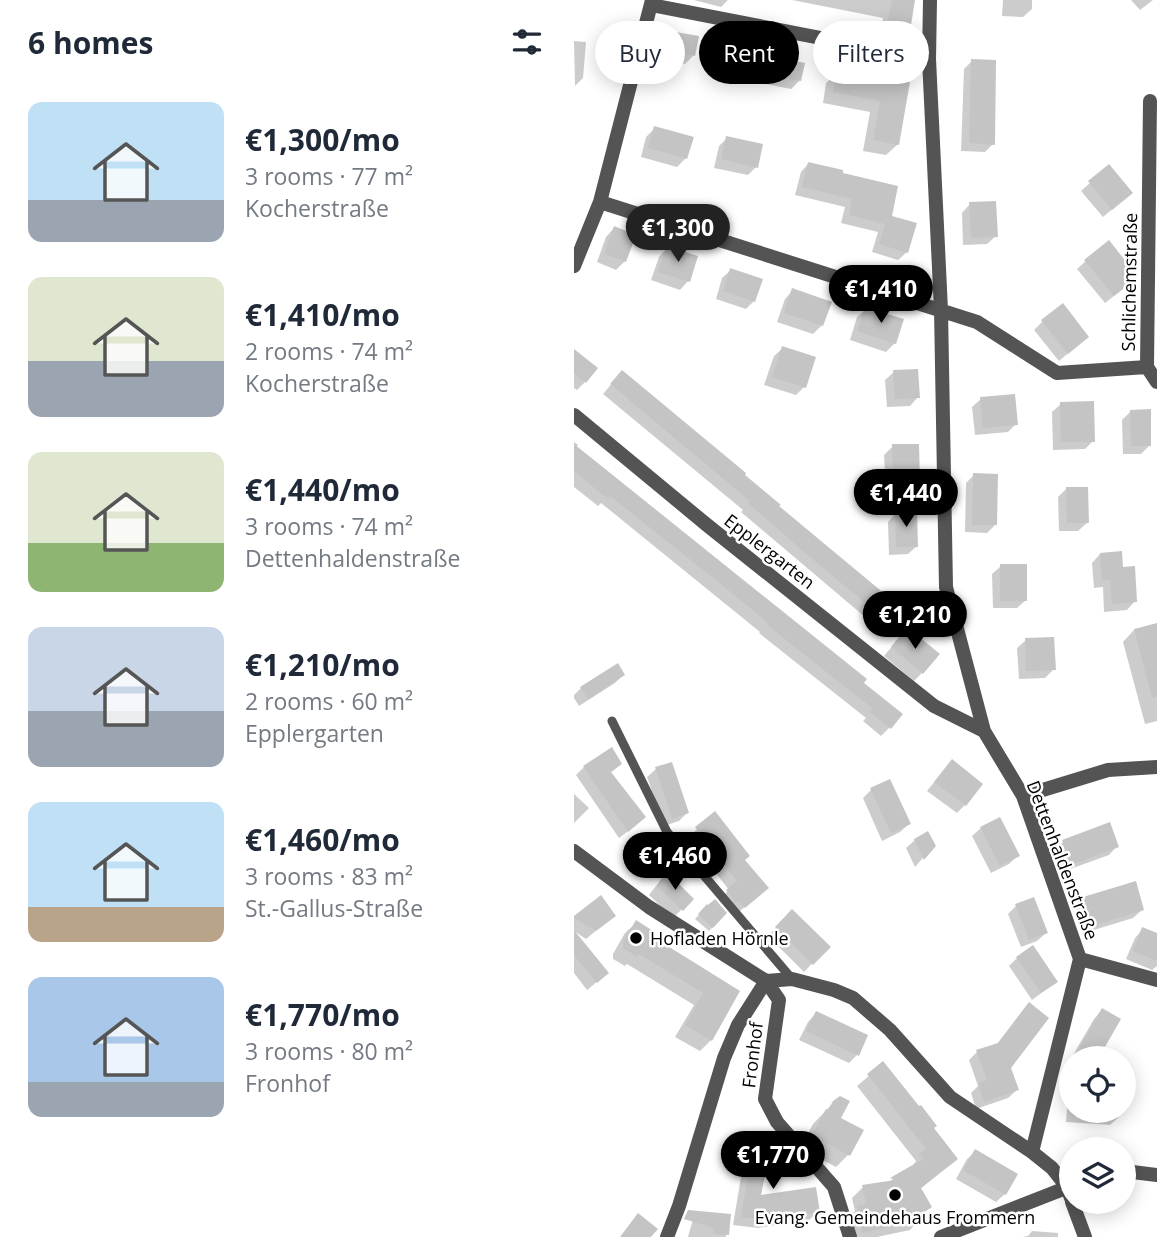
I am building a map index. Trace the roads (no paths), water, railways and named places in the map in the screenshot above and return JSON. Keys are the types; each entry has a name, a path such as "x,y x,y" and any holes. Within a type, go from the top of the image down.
{"street":[{"name":"Dettenhaldenstraße","path":"930,0 929,59 941,310 946,587 984,731 1023,796 1080,959 1032,1152"},
{"path":"574,266 600,202 651,3 813,36"},
{"name":"Schlichemstraße","path":"600,202 977,323 1057,373 1147,367 1150,101"},
{"path":"1147,367 1157,382"},
{"name":"Epplergarten","path":"574,415 706,525 934,706 984,731"},
{"path":"1023,796 1108,770 1157,767"},
{"path":"574,851 649,907 766,981 792,979 853,998 890,1030 950,1097 1032,1152 1052,1168 1059,1178"},
{"path":"1080,959 1157,980"},
{"path":"667,1237 724,1058 738,1025 766,981"},
{"name":"Fronhof","path":"766,981 779,1000 765,1099 777,1122 834,1187 850,1237"},
{"path":"1136,1172 1157,1175"},
{"path":"941,1237 1059,1197"},
{"path":"1077,1214 1084,1237"}],"lane":[{"path":"612,721 667,832 792,979"}],"place":[{"name":"Hofladen Hörnle","path":"636,938"},
{"name":"Evang. Gemeindehaus Frommern","path":"895,1195"}]}
